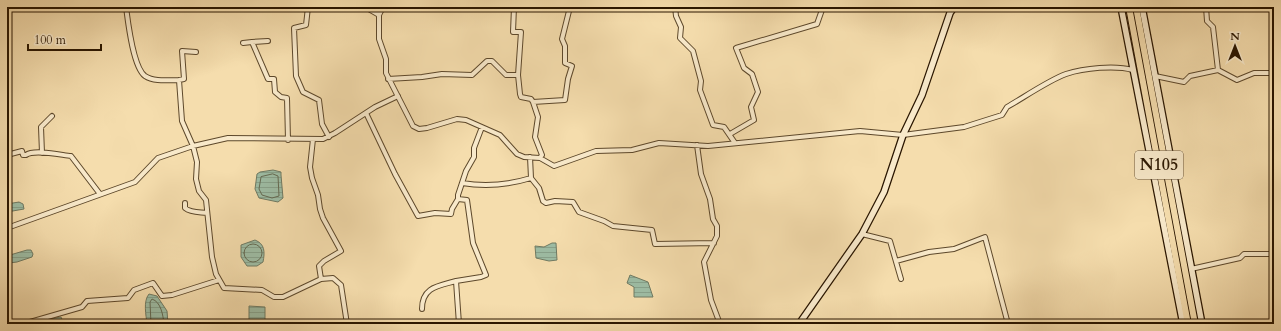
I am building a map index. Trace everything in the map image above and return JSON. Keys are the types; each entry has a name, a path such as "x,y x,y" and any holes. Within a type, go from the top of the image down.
{"highway":[{"name":"N105","path":"1129,7 1188,324"},
{"name":"N105","path":"1136,7 1195,324"}],"main road":[{"path":"799,324 862,234 884,192 903,135 922,95 950,13 954,7"},
{"path":"1121,7 1183,324"},
{"path":"1142,7 1202,324"}],"street":[{"path":"126,7 132,44 145,76 156,80 184,80 182,51 196,52"},
{"path":"308,7 306,25 294,28 296,76 303,92 319,100 322,124 329,136"},
{"path":"365,7 379,14"},
{"path":"383,7 379,14 379,39 385,53 388,79 413,126 419,129 460,118 500,135 517,154 540,158 558,166 567,160 596,151 632,150 659,143 708,146 860,131 903,135 964,127 1002,115 1007,107 1066,74 1109,67 1121,67 1133,70"},
{"path":"514,7 513,32 521,32 518,74 521,97 531,99 538,117 535,137 541,150 542,155 540,158"},
{"path":"533,102 565,100 568,79 572,66 565,63 565,46 562,39 570,7"},
{"path":"675,7 676,16 681,27 680,38 693,51 701,81 700,90 713,125 724,127 735,143"},
{"path":"730,134 754,120 752,107 758,92 752,74 744,68 736,48 817,24 823,7"},
{"path":"1206,7 1207,21 1213,27 1218,70"},
{"path":"243,43 268,41"},
{"path":"252,42 268,79 274,79 275,92 281,97 287,98 288,140"},
{"path":"388,79 442,74 472,75 486,61 492,61 506,75 518,74"},
{"path":"1155,76 1184,82 1190,76 1218,70 1237,80 1254,73 1274,73"},
{"path":"179,80 182,121 193,146 197,162 196,179 199,191 206,200 210,246 219,280 224,288 262,290 278,298 296,292 321,279 333,278 341,285 347,324"},
{"path":"7,228 135,182 158,158 193,146 228,138 288,140 324,139 375,106 398,96"},
{"path":"366,113 394,174 418,216 435,213 451,214 452,209 458,199 462,183 474,157 474,148 482,127"},
{"path":"42,153 42,127 52,116"},
{"path":"313,140 310,167 312,178 318,195 323,218 341,251 324,261 319,266 321,279"},
{"path":"697,145 701,174 710,199 713,219 717,226 717,236 704,262 711,300 720,324"},
{"path":"7,155 22,151 26,156 29,153 42,153 71,156 100,194"},
{"path":"530,157 531,178 539,188 543,201 546,203 555,201 573,202 579,212 613,226 652,230 655,244 714,243"},
{"path":"462,183 485,186 499,185 515,183 531,178"},
{"path":"422,310 422,300 425,294 431,289 456,281 486,275 473,243 467,200 458,199"},
{"path":"185,203 184,208 187,210 207,213"},
{"path":"862,234 890,241 901,279"},
{"path":"896,261 929,252 954,249 985,237 1008,324"},
{"path":"1191,269 1240,258 1244,254 1274,254"},
{"path":"23,324 82,307 87,300 128,298 134,290 153,284 162,296 172,295 219,280"},
{"path":"456,281 459,324"}],"water":[{"path":"273,170 281,172 283,198 278,202 259,198 255,189 257,174 260,172"},
{"path":"19,202 23,204 24,209 7,212 7,204"},
{"path":"255,240 261,244 264,249 263,262 257,266 247,266 241,257 241,245"},
{"path":"552,243 556,243 557,260 549,261 536,258 535,246 544,247"},
{"path":"31,250 33,254 32,257 9,263 7,258 10,255"},
{"path":"630,275 648,282 653,297 634,297 634,287 627,283"},
{"path":"149,294 157,296 167,311 168,324 147,324 145,304"},
{"path":"249,306 265,307 265,324 249,324"},
{"path":"61,317 64,324 35,324 37,321"}]}
